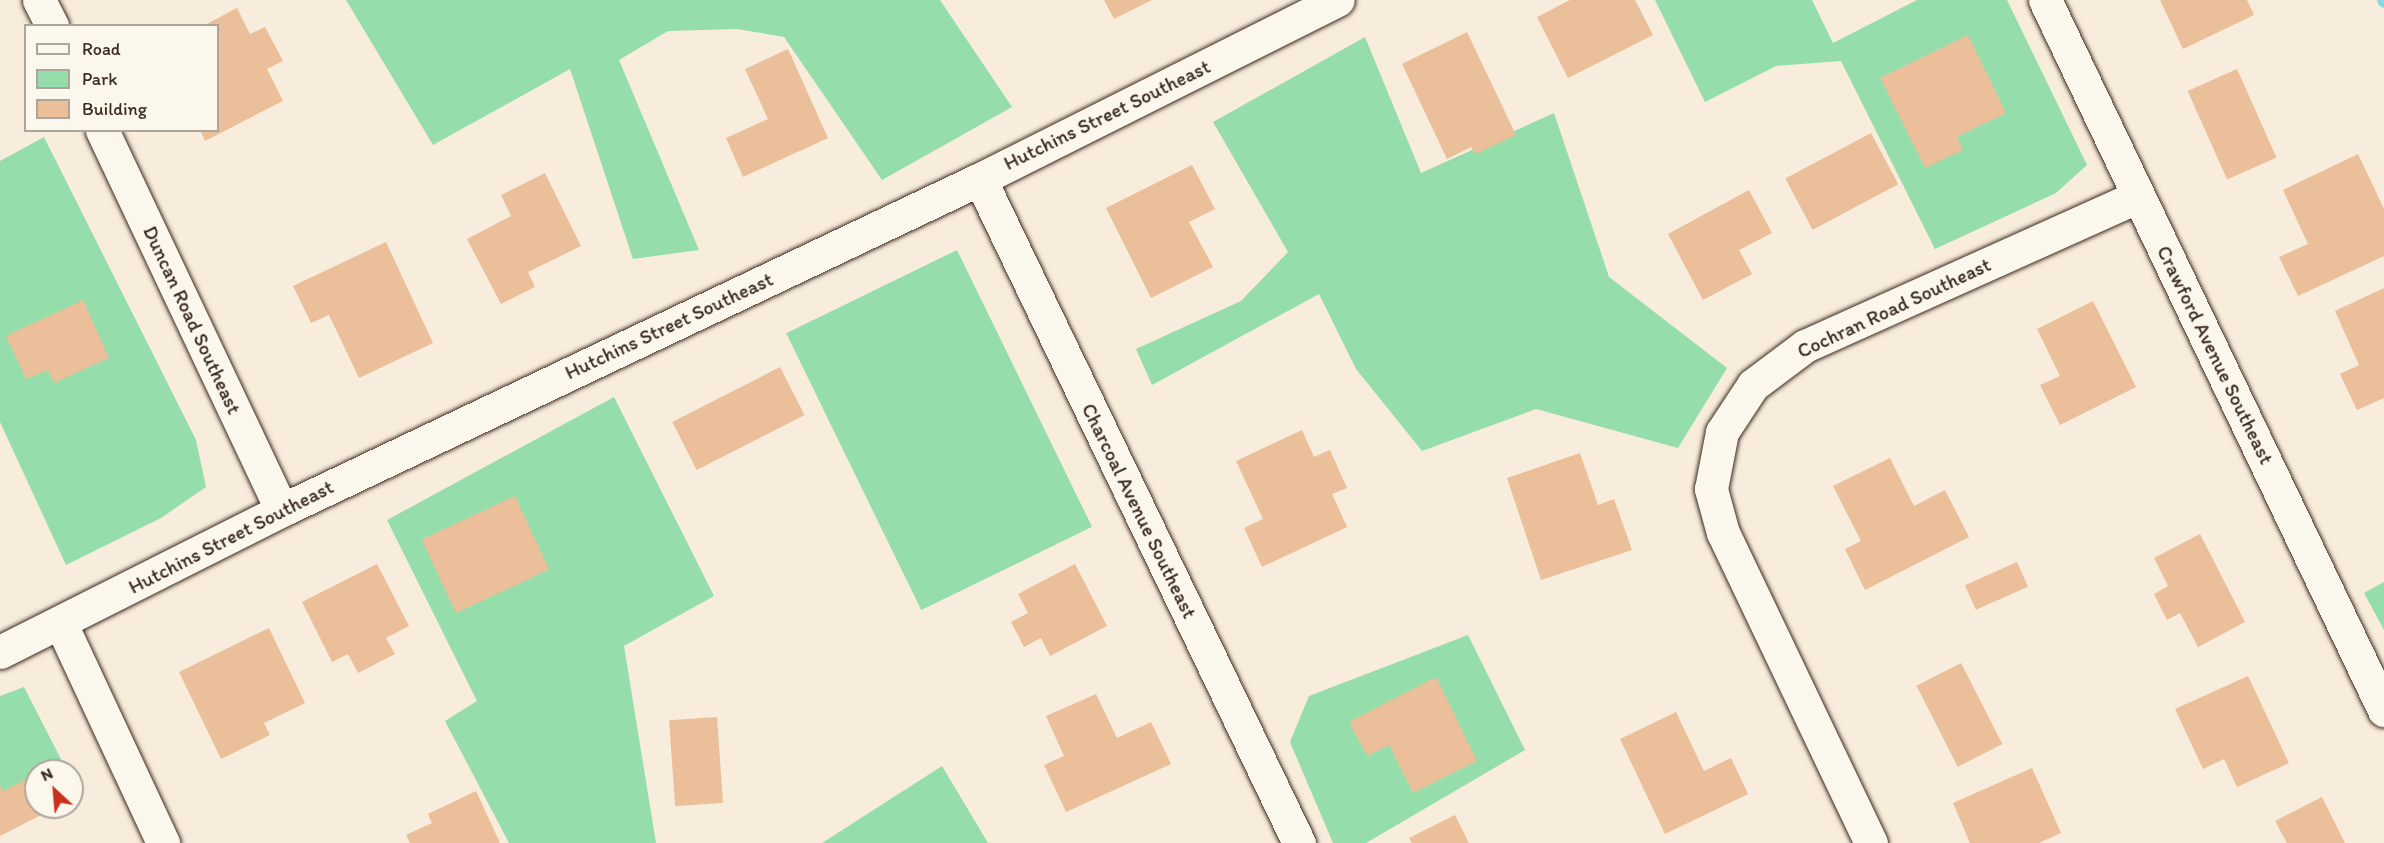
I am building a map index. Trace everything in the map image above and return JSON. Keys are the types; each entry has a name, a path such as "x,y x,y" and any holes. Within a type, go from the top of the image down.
{"street":[{"path":"39,0 50,24"},
{"name":"Hutchins Street Southeast","path":"0,652 61,624 282,510 980,179 1338,0"},
{"name":"Crawford Avenue Southeast","path":"2045,0 2384,710"},
{"name":"Duncan Road Southeast","path":"103,132 282,510"},
{"name":"Charcoal Avenue Southeast","path":"980,179 1299,843"},
{"name":"Cochran Road Southeast","path":"1871,843 1723,533 1711,489 1722,432 1753,385 1805,346 2138,196"},
{"path":"61,624 163,843"}],"green space":[{"path":"346,0 940,0 1012,107 882,180 784,37 737,29 668,31 619,60 699,250 633,259 570,69 433,145"},
{"path":"1655,0 1812,0 1833,43 1917,0 2007,0 2087,165 2056,193 1935,249 1841,61 1776,66 1705,102"},
{"path":"1365,37 1421,173 1554,113 1609,277 1727,368 1678,448 1536,409 1422,451 1356,369 1319,294 1152,385 1136,349 1241,301 1288,252 1213,122"},
{"path":"44,137 196,440 206,487 161,518 66,565 0,422 0,161"},
{"path":"957,250 1092,527 921,610 786,333"},
{"path":"614,397 714,596 624,646 656,843 509,843 445,721 477,701 387,520"},
{"path":"2384,582 2384,630 2364,593"},
{"path":"1468,635 1525,750 1366,843 1333,843 1290,742 1309,696"},
{"path":"24,687 61,759 24,759 24,819 27,819 0,833 0,696"},
{"path":"942,766 988,843 822,843"}],"building":[{"path":"1104,0 1152,0 1114,19"},
{"path":"1570,0 1635,0 1653,35 1568,78 1537,17"},
{"path":"2160,0 2247,0 2254,15 2183,49"},
{"path":"237,8 250,34 265,27 283,61 267,69 283,101 205,141 201,132 219,132 219,24 207,24"},
{"path":"1467,32 1516,135 1475,154 1471,147 1447,159 1402,64"},
{"path":"1968,35 2006,113 1957,137 1963,150 1925,168 1880,78"},
{"path":"788,49 828,138 743,177 726,138 768,119 745,69"},
{"path":"2237,69 2276,158 2227,180 2188,91"},
{"path":"1871,133 1898,184 1813,230 1785,179"},
{"path":"2358,154 2384,209 2384,256 2298,296 2279,257 2308,244 2283,190"},
{"path":"1192,165 1215,209 1189,222 1213,267 1151,298 1106,208"},
{"path":"545,173 581,246 528,272 535,287 501,304 467,239 511,216 501,195"},
{"path":"1749,190 1772,233 1739,250 1752,274 1703,300 1668,234"},
{"path":"386,242 433,343 359,378 329,315 311,323 293,286"},
{"path":"2384,288 2384,398 2357,410 2340,374 2359,365 2335,311"},
{"path":"83,300 109,358 54,383 48,370 26,379 6,336"},
{"path":"2093,301 2136,387 2060,425 2040,385 2060,376 2037,329"},
{"path":"780,367 805,415 697,470 672,422"},
{"path":"1302,430 1314,457 1330,450 1347,488 1332,494 1347,527 1262,567 1244,528 1263,519 1236,461"},
{"path":"1580,453 1598,505 1614,499 1632,550 1541,580 1507,478"},
{"path":"1890,458 1914,506 1945,490 1969,537 1865,590 1845,549 1861,541 1833,486"},
{"path":"515,496 549,569 456,613 422,540"},
{"path":"2200,534 2245,622 2198,647 2180,613 2167,620 2154,594 2168,586 2154,558"},
{"path":"2017,562 2028,587 1976,610 1965,585"},
{"path":"377,564 409,626 386,638 395,654 358,673 348,654 332,662 302,602"},
{"path":"1075,564 1107,626 1050,656 1041,638 1024,647 1011,622 1028,613 1018,594"},
{"path":"269,628 305,703 264,723 270,735 221,759 179,672"},
{"path":"1961,663 2002,744 1958,767 1916,686"},
{"path":"2248,676 2289,763 2237,787 2224,759 2203,769 2175,709"},
{"path":"1436,677 1477,761 1413,793 1389,745 1367,756 1349,722"},
{"path":"1096,694 1117,738 1151,722 1171,764 1066,812 1044,765 1064,756 1046,716"},
{"path":"1676,712 1704,771 1731,758 1748,794 1665,834 1620,739"},
{"path":"717,717 723,803 675,806 669,720"},
{"path":"2032,768 2061,833 2039,843 1970,843 1953,803"},
{"path":"24,780 24,819 33,819 0,836 0,785 3,791"},
{"path":"476,791 500,843 410,843 406,835 432,823 428,814"},
{"path":"2322,797 2345,843 2287,843 2275,821"},
{"path":"1455,815 1469,843 1412,843 1409,838"}]}
